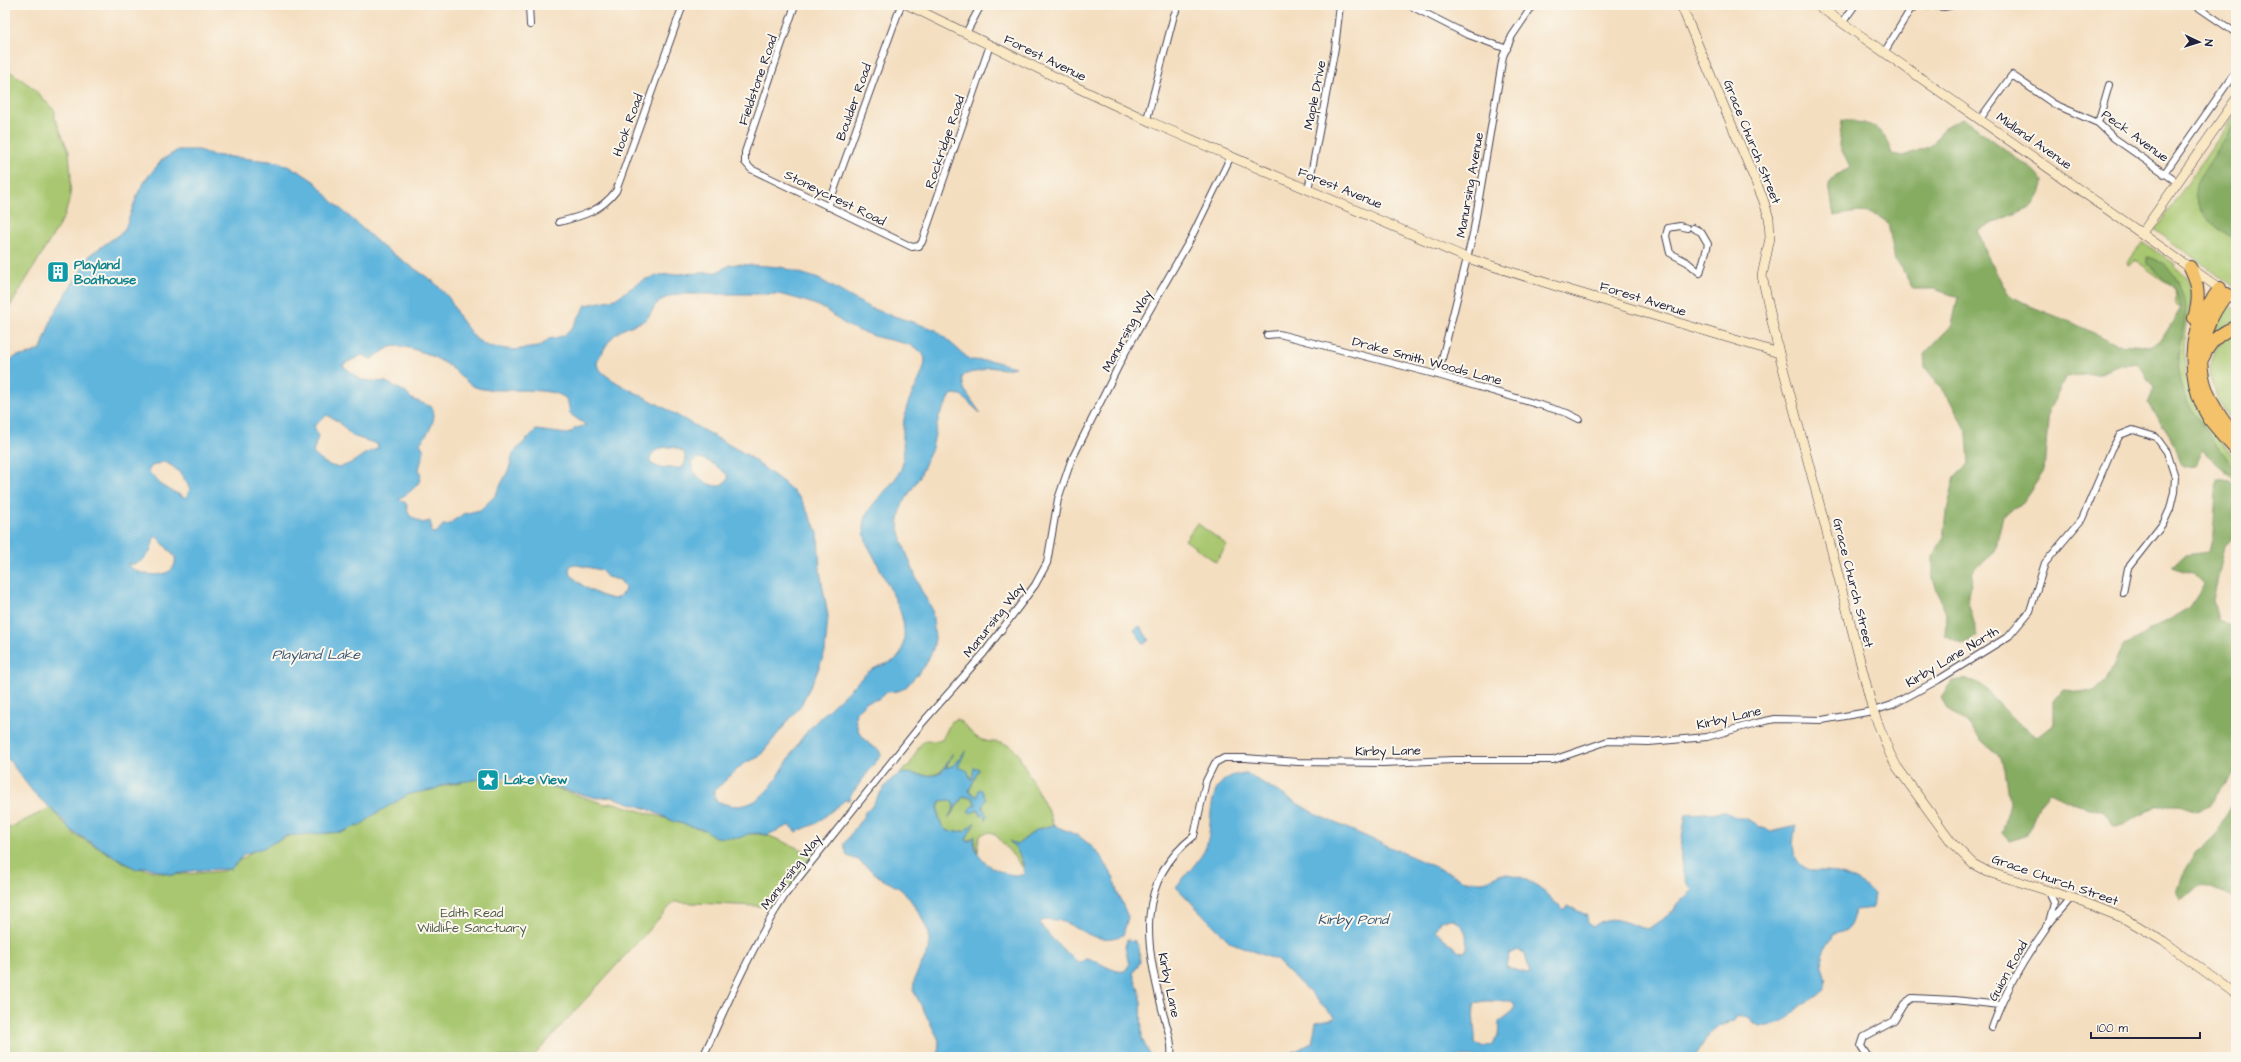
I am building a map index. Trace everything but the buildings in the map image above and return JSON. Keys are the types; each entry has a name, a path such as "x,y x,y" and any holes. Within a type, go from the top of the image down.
{"highway":[{"path":"2190,267 2199,291 2199,304 2190,345 2197,368 2210,400 2221,418 2236,436"},
{"path":"2228,294 2206,308 2198,327 2193,346 2197,368 2197,390 2204,410 2216,427 2236,450"},
{"path":"2197,368 2211,343 2225,331 2236,327"}],"street":[{"path":"529,5 530,25"},
{"name":"Hook Road","path":"559,222 592,212 606,202 616,190 683,5"},
{"name":"Fieldstone Road","path":"745,162 745,152 795,5"},
{"name":"Boulder Road","path":"828,207 901,5"},
{"name":"Forest Avenue","path":"908,5 1147,119 1308,190 1388,222 1467,258 1778,352"},
{"path":"966,33 981,5"},
{"path":"1147,119 1174,15 1179,5"},
{"name":"Maple Drive","path":"1308,190 1335,48 1340,5"},
{"path":"1409,5 1466,34 1506,49"},
{"name":"Manursing Avenue","path":"1438,375 1467,258 1500,73 1506,49 1512,36 1533,5"},
{"name":"Grace Church Street","path":"1681,5 1763,199 1769,218 1770,238 1762,276 1778,352 1829,540 1872,712 1890,754 1904,777 1966,859 1988,872 2107,911 2150,932 2236,994"},
{"name":"Midland Avenue","path":"1816,5 1885,51 2228,294"},
{"path":"1843,22 1855,5"},
{"path":"1885,51 1910,10 1917,5"},
{"path":"1926,5 1944,7 1953,5"},
{"path":"2195,5 2236,33"},
{"name":"Rockridge Road","path":"918,246 922,242 990,45"},
{"name":"Peck Avenue","path":"2164,174 2236,71"},
{"name":"Peck Avenue","path":"1980,119 2012,75 2058,106 2098,123 2114,138 2177,182"},
{"path":"2098,123 2109,84"},
{"path":"2142,233 2236,99"},
{"name":"Manursing Way","path":"703,1057 738,980 770,918 785,895 923,722 984,653 1035,585 1047,563 1058,499 1071,461 1126,352 1191,238 1231,156"},
{"name":"Stoneycrest Road","path":"745,162 751,169 828,207 912,247 918,246"},
{"path":"1680,226 1690,228 1701,232 1708,244 1700,273 1687,262 1670,253 1666,243 1668,228 1680,226"},
{"name":"Drake Smith Woods Lane","path":"1267,335 1279,334 1438,375 1567,412 1578,419"},
{"name":"Kirby Lane North","path":"1872,712 1892,705 1938,680 2008,636 2030,611 2044,563 2082,519 2112,448 2120,436 2133,430 2156,437 2167,452 2174,477 2174,492 2170,509 2164,522 2128,568 2123,593"},
{"name":"Kirby Lane","path":"1171,1057 1169,1034 1150,951 1150,904 1162,870 1181,846 1194,836 1206,781 1215,763 1224,758 1298,762 1383,763 1453,760 1553,760 1608,741 1649,742 1707,737 1775,719 1822,720 1872,712"},
{"name":"Guion Road","path":"2046,927 2054,903 2049,892"},
{"name":"Guion Road","path":"1992,1028 2000,1005 2046,927 2071,898"},
{"path":"1868,1057 1861,1046 1864,1037 1894,1021 1904,1004 1912,998 1947,999 2000,1005"}],"green space":[{"path":"5,68 32,87 55,111 55,118 69,152 71,175 70,198 64,217 5,315"},
{"path":"2236,113 2236,288 2155,230"},
{"path":"1963,118 2033,170 2043,181 2042,191 2033,206 1978,230 1987,255 2008,294 2030,306 2073,323 2116,344 2150,346 2162,339 2181,308 2175,289 2147,263 2147,257 2166,266 2177,281 2186,306 2178,360 2179,378 2183,392 2196,416 2236,473 2236,475 2223,469 2202,450 2195,465 2183,466 2169,434 2148,404 2154,388 2137,363 2120,365 2098,374 2067,376 2049,410 2044,471 2021,505 2003,515 1995,552 1973,571 1968,602 1978,636 1964,645 1945,636 1946,614 1933,579 1933,556 1944,537 1948,505 1955,476 1969,463 1967,434 1953,405 1925,367 1924,354 1952,325 1958,297 1934,289 1913,289 1901,267 1895,261 1888,223 1875,215 1862,212 1834,216 1829,184 1836,175 1850,168 1839,144 1842,120 1874,126 1884,135 1892,154 1903,156 1931,146 1945,127"},
{"path":"2236,121 2236,240 2220,230 2206,216 2196,200 2195,191 2197,182"},
{"path":"2142,243 2175,264 2174,266 2188,281 2192,296 2185,332 2184,354 2186,375 2194,399 2205,420 2236,458 2236,481 2202,449 2162,339 2181,309 2176,305 2175,289 2135,260 2131,265 2129,265 2128,262"},
{"path":"2227,304 2236,309 2236,321 2212,334 2218,319"},
{"path":"2236,331 2236,426 2219,402 2210,376 2211,364 2215,351 2223,340"},
{"path":"2217,479 2230,481 2236,488 2236,534 2225,546 2213,600 2218,620 2236,627 2236,769 2210,806 2197,811 2179,805 2158,805 2123,825 2114,826 2104,812 2075,804 2050,792 2039,805 2032,825 2027,833 2017,839 2009,841 2002,833 2010,803 2005,769 1998,755 1981,740 1967,722 1947,710 1941,697 1952,681 1972,681 1979,683 2010,716 2037,737 2054,724 2054,701 2063,690 2094,692 2106,681 2122,647 2190,607 2204,585 2192,573 2172,567 2185,555 2209,552 2213,535"},
{"path":"1197,523 1227,545 1216,562 1185,540"},
{"path":"957,719 978,738 1002,743 1012,747 1017,752 1050,815 1053,825 1036,830 1017,845 1011,842 1018,851 1024,869 996,835 991,832 982,834 979,838 978,853 974,837 967,841 966,838 974,824 966,831 956,832 946,830 941,824 938,813 940,801 948,800 953,803 954,807 950,816 963,797 972,797 976,805 975,812 978,810 980,816 983,814 985,818 979,793 977,797 969,791 979,769 975,768 972,779 964,770 958,767 964,753 955,765 946,768 951,756 946,766 939,773 934,775 900,774 903,769 909,766 920,745 925,740 942,740 951,722"},
{"name":"Edith Read Wildlife Sanctuary","path":"478,778 548,786 605,804 614,803 705,830 767,835 817,856 777,907 674,902 533,1057 5,1057 5,830 50,808 74,834 130,866 172,875 224,871 255,850 294,834 343,832 409,794"},
{"path":"2236,798 2236,900 2234,897 2203,885 2180,899 2177,892 2184,871 2194,854 2214,837"}],"water":[{"name":"Playland Lake","path":"178,150 199,150 212,155 279,162 300,172 315,182 332,201 383,247 434,282 449,298 460,319 476,339 487,346 513,350 539,347 549,339 563,336 571,330 586,305 615,299 643,280 660,275 717,272 730,265 737,264 781,267 819,279 870,308 936,330 970,360 993,361 1015,367 1005,369 987,367 982,371 968,373 962,377 964,389 981,414 961,395 952,394 939,416 932,448 920,476 902,505 898,524 903,544 920,588 932,609 935,638 933,649 925,666 905,688 898,691 886,692 879,699 866,702 856,712 855,718 859,732 870,745 879,750 881,755 850,796 849,800 845,800 817,823 796,832 790,825 767,835 758,833 748,834 739,838 715,837 705,830 675,822 648,809 612,797 597,798 525,780 495,777 446,784 432,790 409,794 372,816 364,823 342,832 285,836 266,847 244,854 231,869 197,870 172,875 146,867 136,869 70,830 65,822 33,792 5,755 5,363 17,356 27,355 41,349 53,315 91,254 124,231 139,191 147,178 162,160","holes":["678,294 778,294 788,296 819,306 843,323 856,330 909,345 920,351 924,356 925,361 922,373 907,406 903,427 904,455 901,469 895,479 868,512 864,531 867,544 895,598 901,614 904,641 900,655 894,661 877,667 866,674 821,717 796,746 770,788 759,798 747,804 732,806 715,800 714,791 743,764 759,757 801,705 816,675 825,652 828,616 820,571 818,533 801,499 784,483 747,455 664,407 618,383 600,370 597,364 598,360 610,340 622,330 645,320 657,303","398,346 418,351 443,362 468,383 477,388 491,390 540,391 560,395 566,399 570,414 586,425 574,429 572,432 567,434 536,430 513,453 509,469 495,496 480,510 463,514 448,525 443,525 436,533 431,532 432,529 430,521 422,523 409,515 406,503 399,499 415,487 420,479 421,474 419,469 424,451 420,443 429,431 433,421 434,412 432,407 412,399 405,392 386,382 361,380 342,365 362,355 371,359 390,347","327,415 339,422 352,436 377,444 378,448 349,464 338,467 332,466 313,453 318,436 314,426","674,447 684,452 686,461 682,468 660,468 650,463 652,454 660,449","698,458 707,461 725,473 728,476 728,480 719,486 714,486 701,479 692,467 691,462","163,462 172,466 183,477 190,489 186,498 162,486 148,471 152,466","154,537 157,537 175,557 175,565 171,570 157,575 148,574 132,569 127,564 136,564 143,560 149,554","572,564 601,570 607,577 620,580 625,588 624,592 616,599 604,596 582,585 571,574 569,569"]},
{"path":"1140,626 1149,640 1144,644 1134,630"},
{"path":"966,750 958,767 968,771 970,779 972,779 974,767 979,769 969,791 977,797 979,789 982,790 986,800 982,807 987,815 985,820 983,814 980,816 978,810 971,813 968,811 972,806 976,805 972,797 963,797 948,818 954,807 953,803 949,800 940,801 938,817 946,830 953,832 966,831 975,822 966,839 967,841 970,841 975,836 977,853 982,860 997,870 1015,875 1023,875 1023,862 1018,852 1009,841 1017,845 1036,830 1053,825 1079,836 1090,845 1100,855 1114,878 1117,892 1128,917 1123,935 1110,938 1099,938 1089,935 1071,925 1062,922 1052,920 1041,921 1040,923 1059,946 1078,962 1082,963 1085,959 1095,961 1110,969 1120,971 1125,971 1129,965 1125,947 1127,940 1135,941 1139,947 1140,962 1133,973 1141,996 1142,1039 1151,1057 938,1057 939,1040 913,990 915,977 929,949 929,933 920,914 907,895 899,888 882,879 858,860 847,856 844,844 863,817 866,810 870,809 883,789 891,780 900,774 905,773 929,776 940,773 953,753 946,768 955,765"},
{"name":"Kirby Pond","path":"1238,774 1248,774 1317,815 1467,881 1484,882 1499,874 1508,874 1521,877 1539,887 1563,910 1566,910 1568,906 1588,916 1587,923 1593,927 1600,922 1614,919 1648,929 1674,911 1677,904 1693,890 1687,882 1681,864 1681,843 1686,814 1726,812 1737,818 1745,818 1770,832 1796,826 1793,847 1794,854 1801,865 1814,871 1841,874 1857,881 1874,894 1872,908 1856,910 1850,926 1844,931 1834,934 1824,951 1821,960 1826,982 1820,993 1802,1005 1786,1020 1778,1024 1764,1026 1756,1024 1750,1019 1736,1017 1734,1021 1714,1029 1706,1038 1695,1057 1283,1057 1312,1043 1316,1022 1336,1018 1276,960 1230,942 1176,887 1197,862 1206,847 1209,836 1212,803 1215,793 1227,778","holes":["1454,919 1462,926 1466,936 1466,950 1459,952 1435,930 1441,920","1517,950 1525,953 1530,974 1506,967 1509,954","1484,1001 1511,1001 1515,1005 1512,1012 1499,1022 1498,1036 1491,1046 1484,1047 1475,1043 1473,1013 1475,1003"]}],"place":[{"name":"Playland Boathouse","path":"58,272"},
{"name":"Lake View","path":"488,780"}]}
